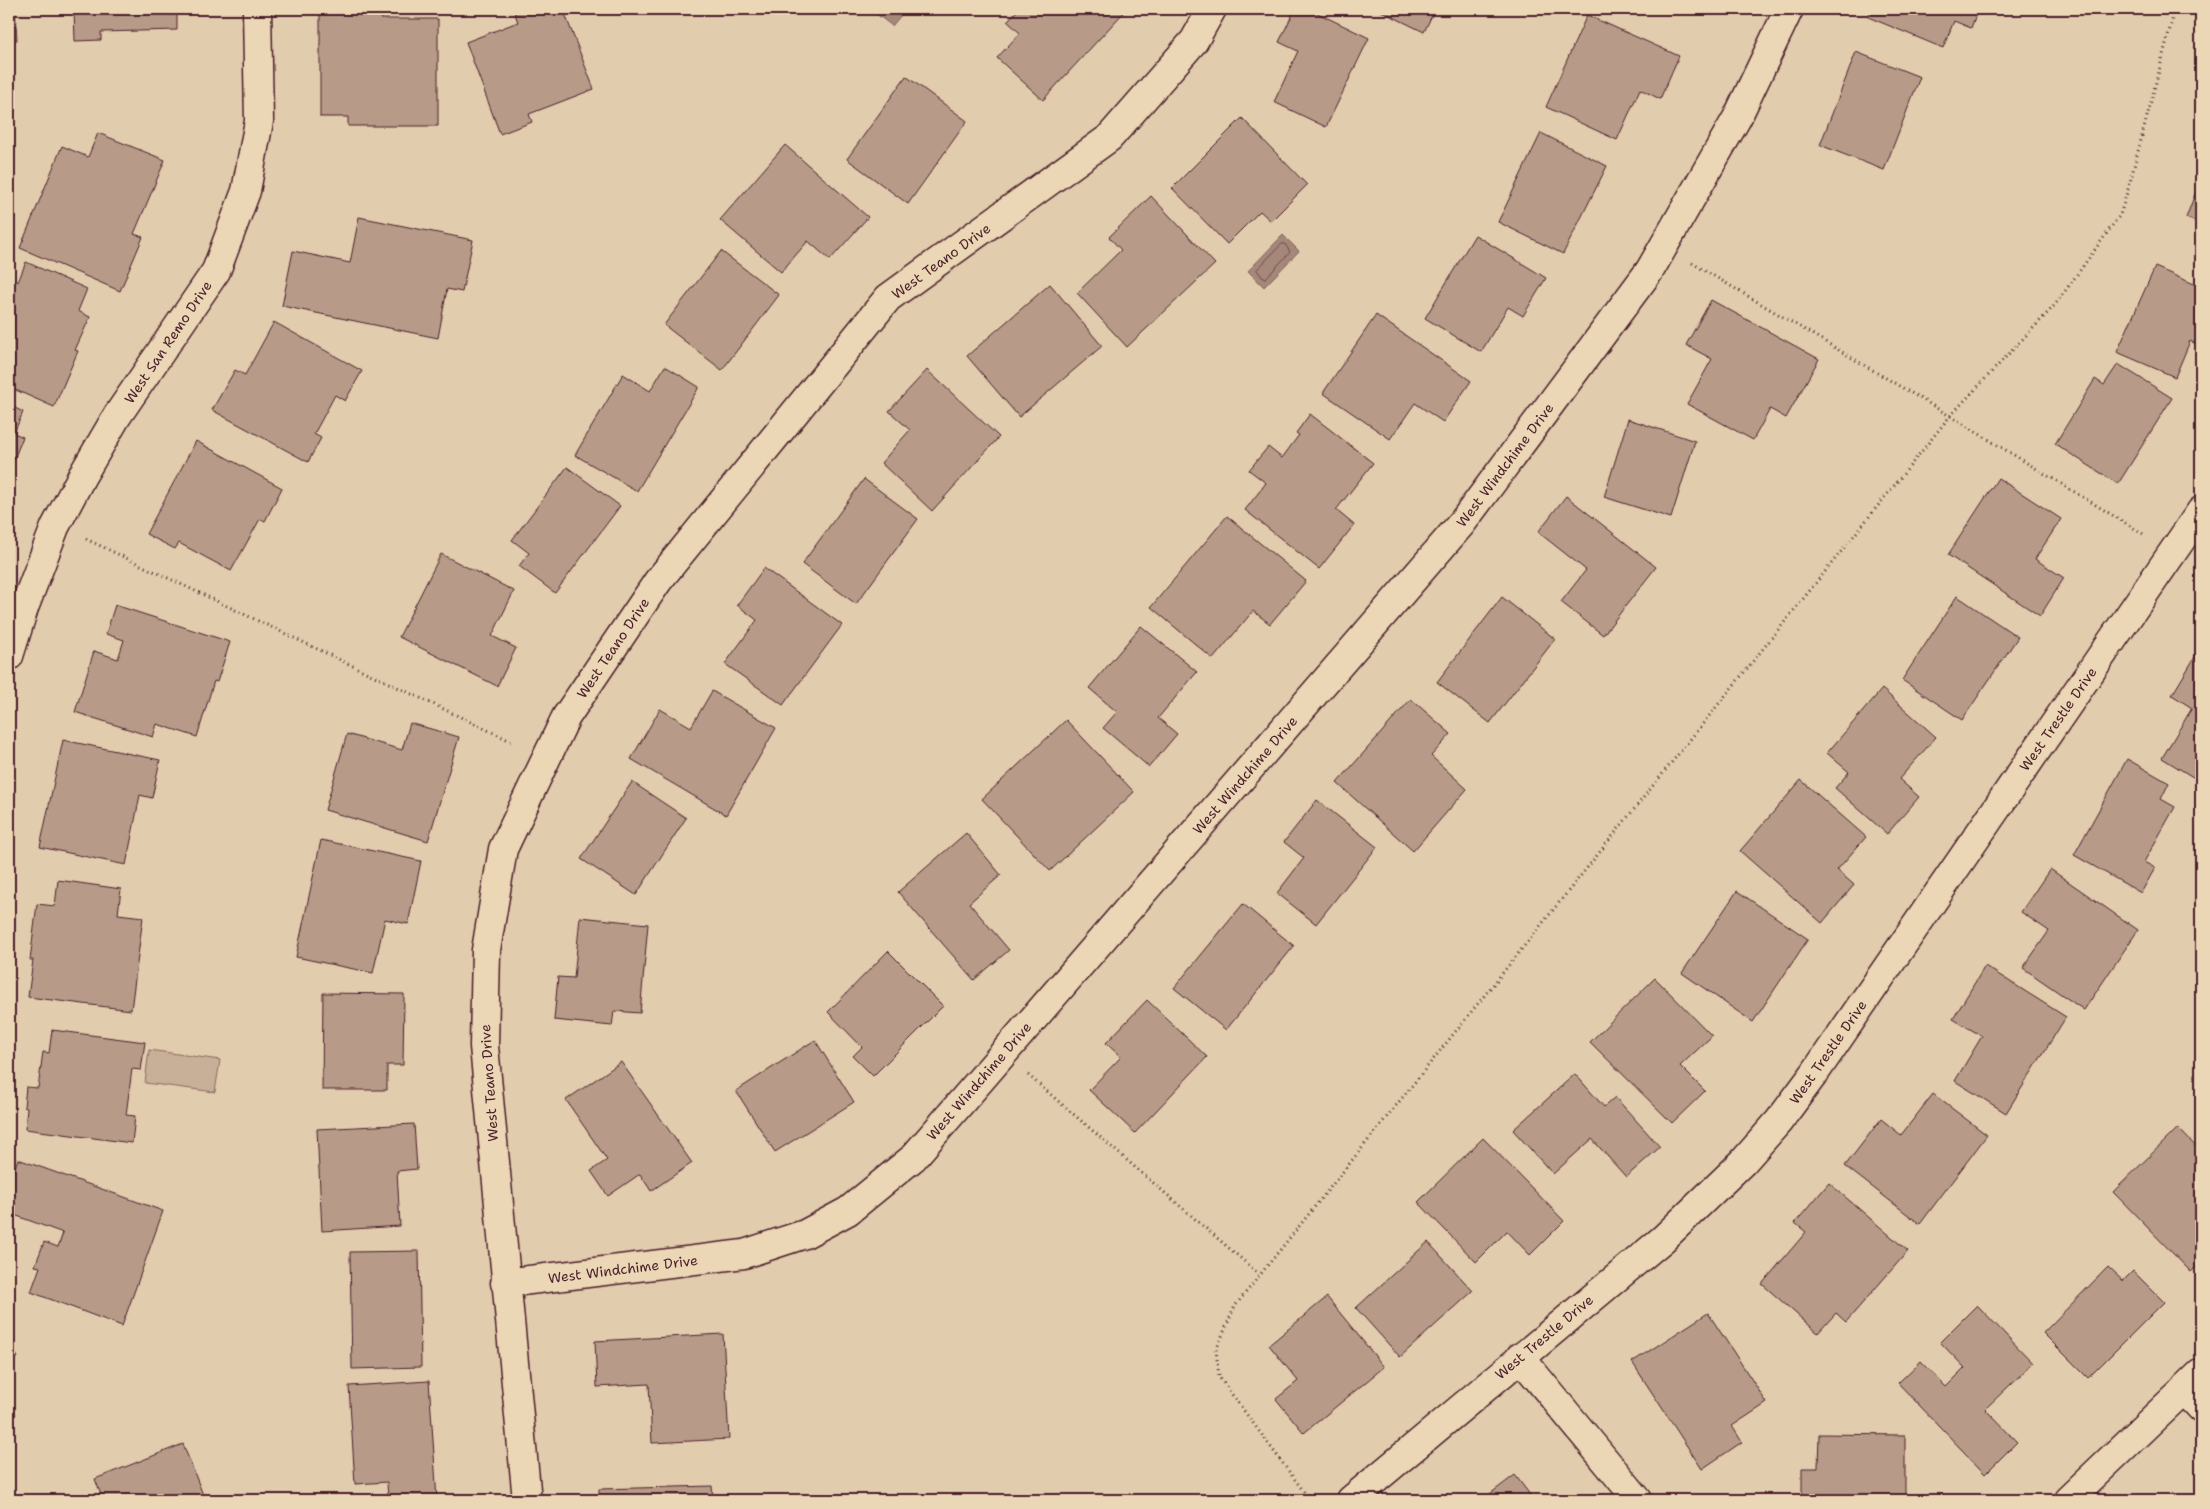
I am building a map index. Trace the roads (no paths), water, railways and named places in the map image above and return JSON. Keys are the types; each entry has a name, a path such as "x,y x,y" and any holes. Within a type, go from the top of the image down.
{"street":[{"name":"West San Remo Drive","path":"9,656 24,608 55,527 82,476 117,416 216,271 246,191 259,121 257,9"},
{"name":"West Teano Drive","path":"526,1500 484,1046 486,950 502,849 566,717 658,581 888,298 1109,138 1194,41 1212,9"},
{"name":"West Windchime Drive","path":"505,1283 744,1254 805,1234 848,1211 913,1158 1462,524 1650,270 1737,118 1788,9"},
{"name":"West Trestle Drive","path":"1351,1500 1663,1239 1743,1162 1779,1121 1814,1074 2190,535"},
{"path":"1520,1357 1638,1500"},
{"path":"2068,1500 2196,1391"}],"water":[{"path":"870,9 906,9 892,26"},
{"path":"1283,235 1299,251 1264,287 1248,271"}]}
